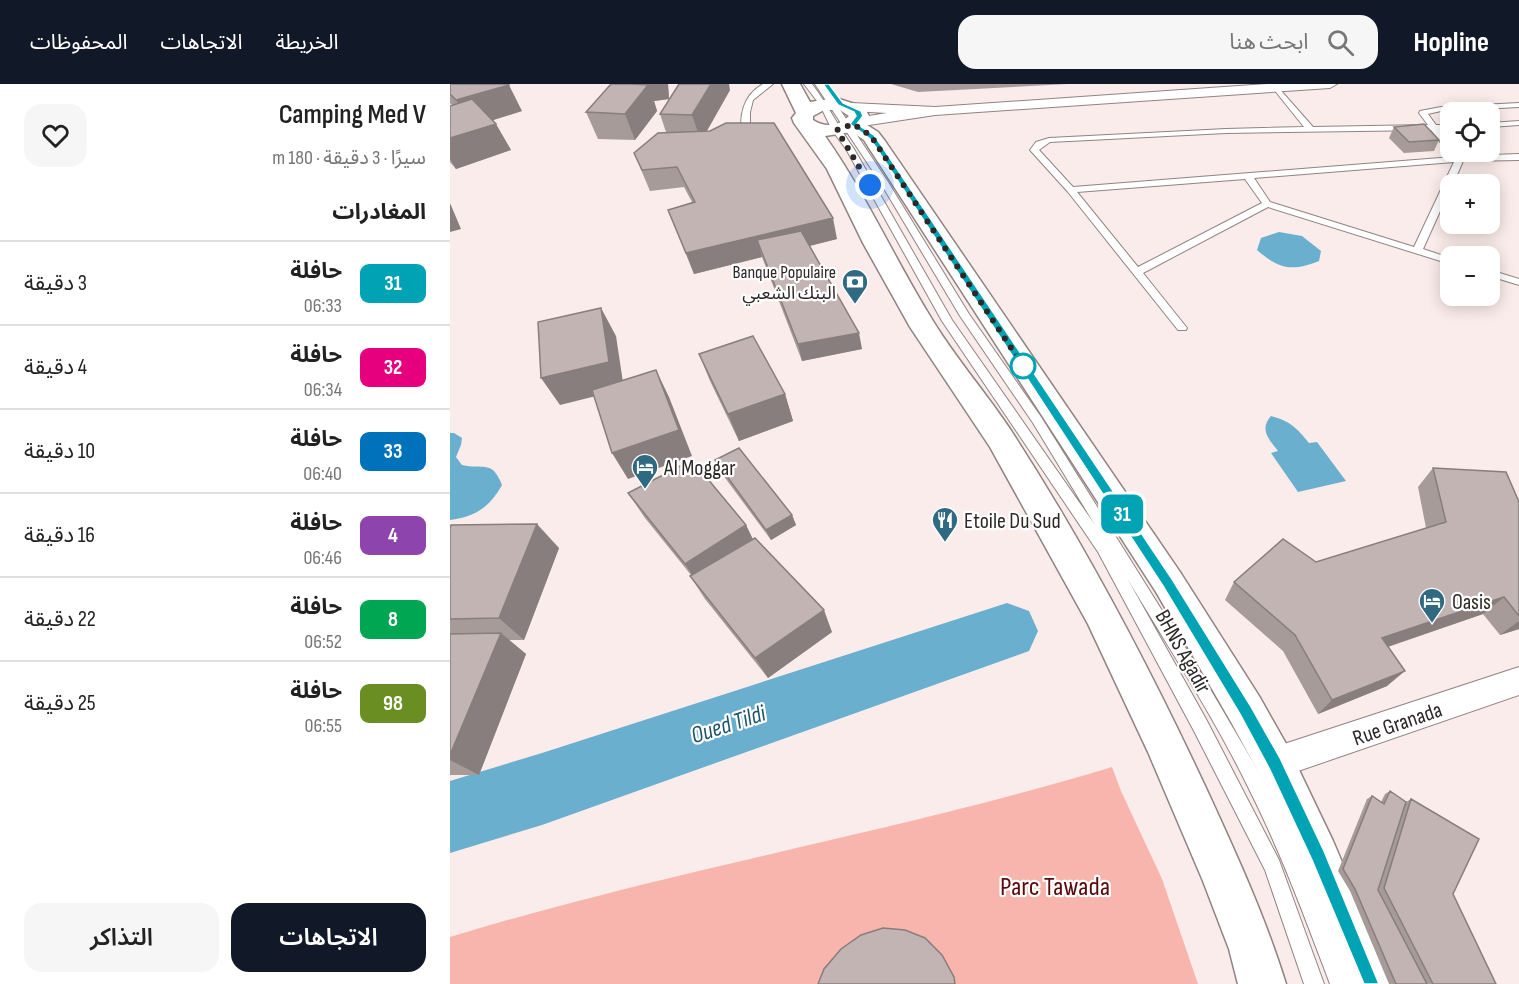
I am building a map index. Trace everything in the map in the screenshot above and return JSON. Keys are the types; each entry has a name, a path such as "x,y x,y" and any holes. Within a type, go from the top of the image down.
{"main road":[{"path":"791,84 836,116 871,136 878,145 1161,573 1245,709 1275,763 1318,856 1370,984"},
{"path":"826,84 836,116 838,169 875,243 924,327 1000,439 1101,613 1162,738 1224,877 1252,949 1262,984"}],"street":[{"path":"836,116 1330,84"},
{"name":"Rue Granada","path":"1275,763 1519,681"}],"lane":[{"path":"747,137 747,100 753,93 769,84"},
{"name":"BHNS Agadir","path":"808,84 836,116 850,149 947,321 1103,548 1200,725 1273,867 1314,984"},
{"path":"819,84 836,116 884,182 965,316 1037,420 1188,665 1254,780 1292,862 1340,984"},
{"path":"1276,87 1310,129"},
{"path":"1440,137 1423,113 1441,109 1519,105"},
{"path":"1500,124 1519,123"},
{"path":"1182,328 1071,190 1034,150 1039,144 1049,140 1310,129 1440,128"},
{"path":"1071,190 1248,176 1440,155"},
{"path":"1500,156 1519,157"},
{"path":"1417,251 1451,162"},
{"path":"1248,176 1267,204 1440,258"},
{"path":"1137,272 1267,204"},
{"path":"1500,276 1519,282"}],"green space":[{"name":"Parc Tawada","path":"1112,767 1162,879 1198,984 450,984 450,937 615,891 948,812"}],"water":[{"path":"1279,232 1302,236 1321,251 1319,261 1301,267 1286,267 1272,261 1257,250 1261,238"},
{"path":"1271,416 1293,426 1309,443 1317,442 1346,481 1298,492 1271,453 1278,451 1266,430 1267,421"},
{"path":"450,433 462,438 456,457 462,465 490,469 502,485 481,510 450,520"}],"building":[{"path":"450,84 509,85 456,100 450,94"},
{"path":"611,84 648,85 625,114 586,112"},
{"path":"679,84 711,84 692,115 660,114"},
{"path":"472,99 496,124 450,138 450,106"},
{"path":"726,123 774,123 833,218 686,253 668,210 695,202 677,167 642,170 634,153 658,133 710,131"},
{"path":"1424,124 1439,140 1409,142 1394,127"},
{"path":"801,231 859,333 798,344 757,240"},
{"path":"601,308 609,362 541,378 538,322"},
{"path":"753,336 785,394 728,414 699,354"},
{"path":"656,370 679,430 612,453 592,390"},
{"path":"739,448 792,515 766,530 715,460"},
{"path":"692,460 746,525 685,564 628,493"},
{"path":"1433,468 1506,472 1519,502 1519,616 1504,597 1382,638 1405,671 1332,700 1295,635 1234,582 1283,539 1316,562 1446,522"},
{"path":"537,524 499,618 450,619 451,525"},
{"path":"755,538 824,610 755,658 690,576"},
{"path":"501,633 450,755 450,634"},
{"path":"1390,791 1406,802 1378,890 1427,984 1396,984 1355,889 1343,869 1372,796 1384,804"},
{"path":"1411,799 1479,839 1453,894 1496,984 1433,984 1384,888"},
{"path":"883,928 905,930 925,938 942,955 954,977 955,984 818,984 824,969 841,949 861,935"}],"waterway":[{"name":"Oued Tildi","path":"450,817 542,789 1007,631"}],"bus line":[{"name":"31","path":"826,84 841,104 857,111 859,116 853,124 871,136 878,145 1168,582 1245,709 1275,763 1318,856 1370,984"}],"place":[{"name":"Banque Populaire البنك الشعبي","path":"855,305"},
{"name":"Al Moggar","path":"645,490"},
{"name":"Etoile Du Sud","path":"945,543"},
{"name":"Oasis","path":"1432,624"}],"route":[{"path":"870,185 837,130 853,124 871,136 1023,366"}]}
